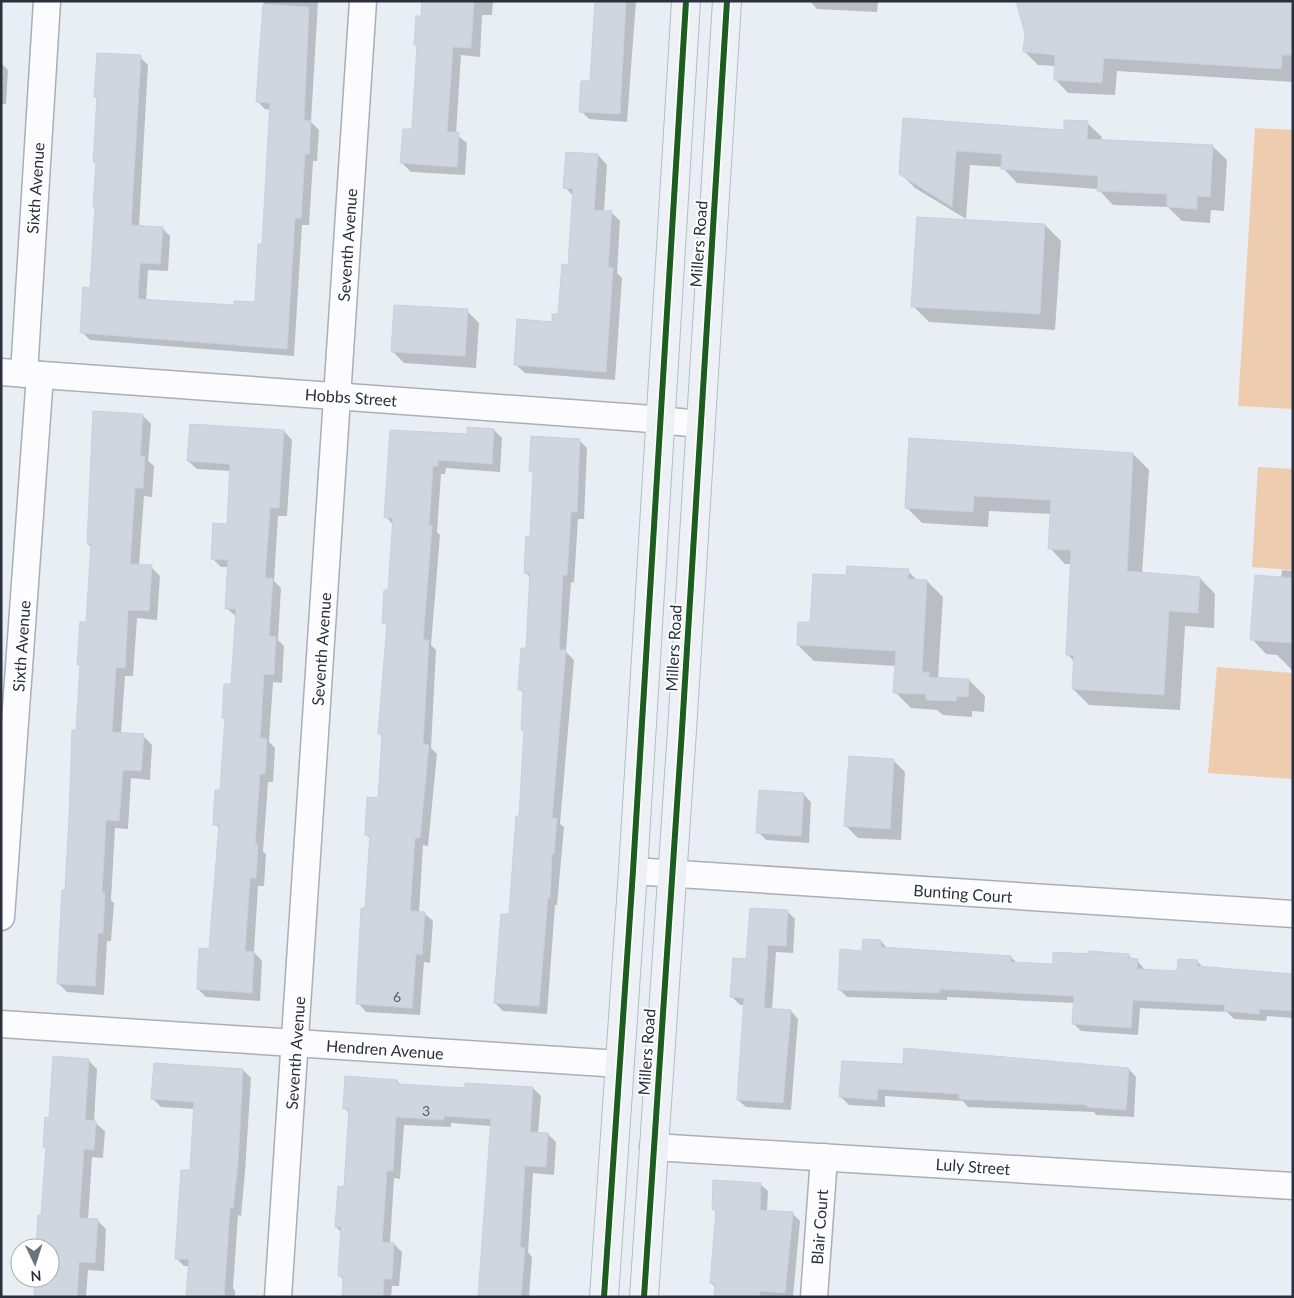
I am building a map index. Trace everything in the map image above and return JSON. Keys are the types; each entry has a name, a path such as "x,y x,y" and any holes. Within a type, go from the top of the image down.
{"main road":[{"name":"Millers Road","path":"604,1297 633,871 686,1"},
{"name":"Millers Road","path":"644,1297 673,875 727,1"}],"street":[{"name":"Sixth Avenue","path":"1,917 22,374 47,1"},
{"name":"Seventh Avenue","path":"278,1297 363,1"},
{"name":"Hobbs Street","path":"22,374 700,424"},
{"name":"Bunting Court","path":"633,871 1293,914"},
{"name":"Hendren Avenue","path":"1,1024 620,1064"},
{"name":"Luly Street","path":"653,1147 1293,1186"},
{"name":"Blair Court","path":"814,1297 824,1157"}],"shaded area":[{"path":"1255,128 1293,130 1293,409 1238,406"},
{"path":"1258,467 1293,469 1293,570 1252,567"},
{"path":"1217,667 1293,673 1293,779 1208,773"}],"building":[{"path":"422,1 474,1 471,48 453,47 447,132 459,132 457,167 400,163 403,129 412,129 417,45 414,45 416,16 421,16"},
{"path":"595,1 626,1 620,114 579,112 581,81 590,81"},
{"path":"1016,1 1293,1 1293,55 1282,55 1281,69 1104,58 1102,83 1054,80 1055,55 1023,52 1025,34"},
{"path":"263,4 309,7 304,120 311,121 309,154 305,154 301,218 295,218 287,349 80,333 83,287 90,288 95,207 93,207 96,162 93,162 97,97 94,97 97,53 141,55 131,225 163,227 160,264 140,263 138,299 234,305 234,301 255,302 258,244 262,244 270,103 256,102"},
{"path":"903,118 1064,130 1064,120 1088,121 1087,139 1213,145 1210,197 1197,196 1197,209 1167,207 1167,194 1097,191 1098,176 1001,169 1002,154 956,151 952,207 899,174"},
{"path":"566,152 598,154 594,210 612,211 608,267 613,268 606,372 514,365 517,319 552,322 552,314 558,314 562,264 568,265 573,189 563,188"},
{"path":"917,217 1045,224 1040,314 911,307"},
{"path":"394,305 468,309 465,356 391,352"},
{"path":"93,411 143,414 140,456 145,456 143,488 135,488 130,564 152,565 149,611 128,610 125,668 116,667 112,732 144,734 141,771 123,770 119,821 106,820 102,893 105,893 103,933 98,933 95,986 57,984 62,890 65,890 72,730 76,730 80,665 77,665 80,622 86,622 91,544 87,544"},
{"path":"190,424 284,430 279,508 270,508 265,578 273,578 269,636 276,637 274,675 264,674 260,738 267,739 265,774 260,774 255,844 258,844 256,878 250,878 245,951 254,952 252,993 197,989 199,948 209,949 219,825 213,825 215,790 220,790 225,718 222,718 224,684 231,684 236,609 225,609 228,560 211,559 213,523 227,524 230,464 187,461"},
{"path":"467,427 494,429 492,464 438,460 438,466 433,466 429,525 432,526 423,640 429,640 423,744 429,745 420,838 415,838 410,911 425,912 422,955 416,954 412,1008 356,1004 361,908 365,908 370,835 365,835 367,797 378,798 382,734 378,734 387,624 382,623 384,590 388,590 393,518 384,518 390,430 467,434"},
{"path":"531,436 580,439 577,512 571,512 567,575 563,575 559,650 566,650 552,818 557,818 554,854 552,854 550,898 548,897 539,1006 494,1003 501,914 509,914 516,816 519,816 524,730 521,730 523,690 518,690 521,648 526,648 530,573 524,573 526,536 530,536 533,471 529,471"},
{"path":"909,438 1133,453 1127,571 1200,577 1198,613 1169,611 1164,695 1072,689 1074,655 1066,655 1071,550 1048,549 1051,500 974,496 973,512 905,508"},
{"path":"847,566 909,569 908,579 927,580 922,672 929,672 929,677 969,679 968,697 957,696 956,701 926,700 926,694 893,693 896,651 797,645 798,622 810,622 813,574 846,575"},
{"path":"1255,575 1293,578 1293,643 1250,640"},
{"path":"849,756 894,759 890,829 844,826"},
{"path":"759,790 804,793 801,836 756,833"},
{"path":"750,908 788,910 786,946 768,945 764,1008 791,1010 783,1103 737,1100 744,998 730,997 733,958 746,959"},
{"path":"863,939 881,940 881,947 1011,956 1011,962 1053,964 1053,952 1088,954 1088,951 1129,954 1128,958 1138,959 1137,969 1177,971 1178,959 1198,960 1197,966 1293,974 1293,1011 1259,1009 1259,1014 1224,1011 1225,1005 1133,1000 1131,1028 1072,1024 1074,996 940,989 940,993 838,990 840,949 862,951"},
{"path":"904,1048 1129,1068 1126,1110 1087,1107 1087,1105 959,1099 959,1094 878,1089 877,1100 839,1097 842,1061 903,1064"},
{"path":"53,1056 89,1059 85,1120 96,1121 94,1150 84,1149 79,1218 98,1219 95,1263 79,1262 77,1297 34,1297 34,1288 60,1288 60,1238 37,1238 38,1215 41,1215 46,1147 43,1147 45,1117 49,1118"},
{"path":"154,1063 243,1069 238,1164 233,1208 230,1208 224,1297 186,1297 189,1259 175,1259 181,1170 190,1170 194,1102 151,1099"},
{"path":"345,1076 397,1080 397,1084 465,1088 465,1083 533,1087 530,1132 548,1133 546,1167 525,1166 520,1247 525,1248 521,1297 478,1297 491,1119 444,1116 444,1120 396,1117 393,1171 387,1171 382,1242 394,1243 392,1279 384,1279 383,1297 342,1297 343,1276 338,1276 341,1227 335,1227 338,1186 344,1187 349,1109 343,1109"},
{"path":"713,1180 761,1183 760,1210 793,1212 785,1293 760,1291 759,1297 714,1297 715,1284 710,1283 716,1210 712,1209"}],"cycle path":[{"path":"604,1297 633,871 686,1"},
{"path":"644,1297 682,730 727,1"}]}
